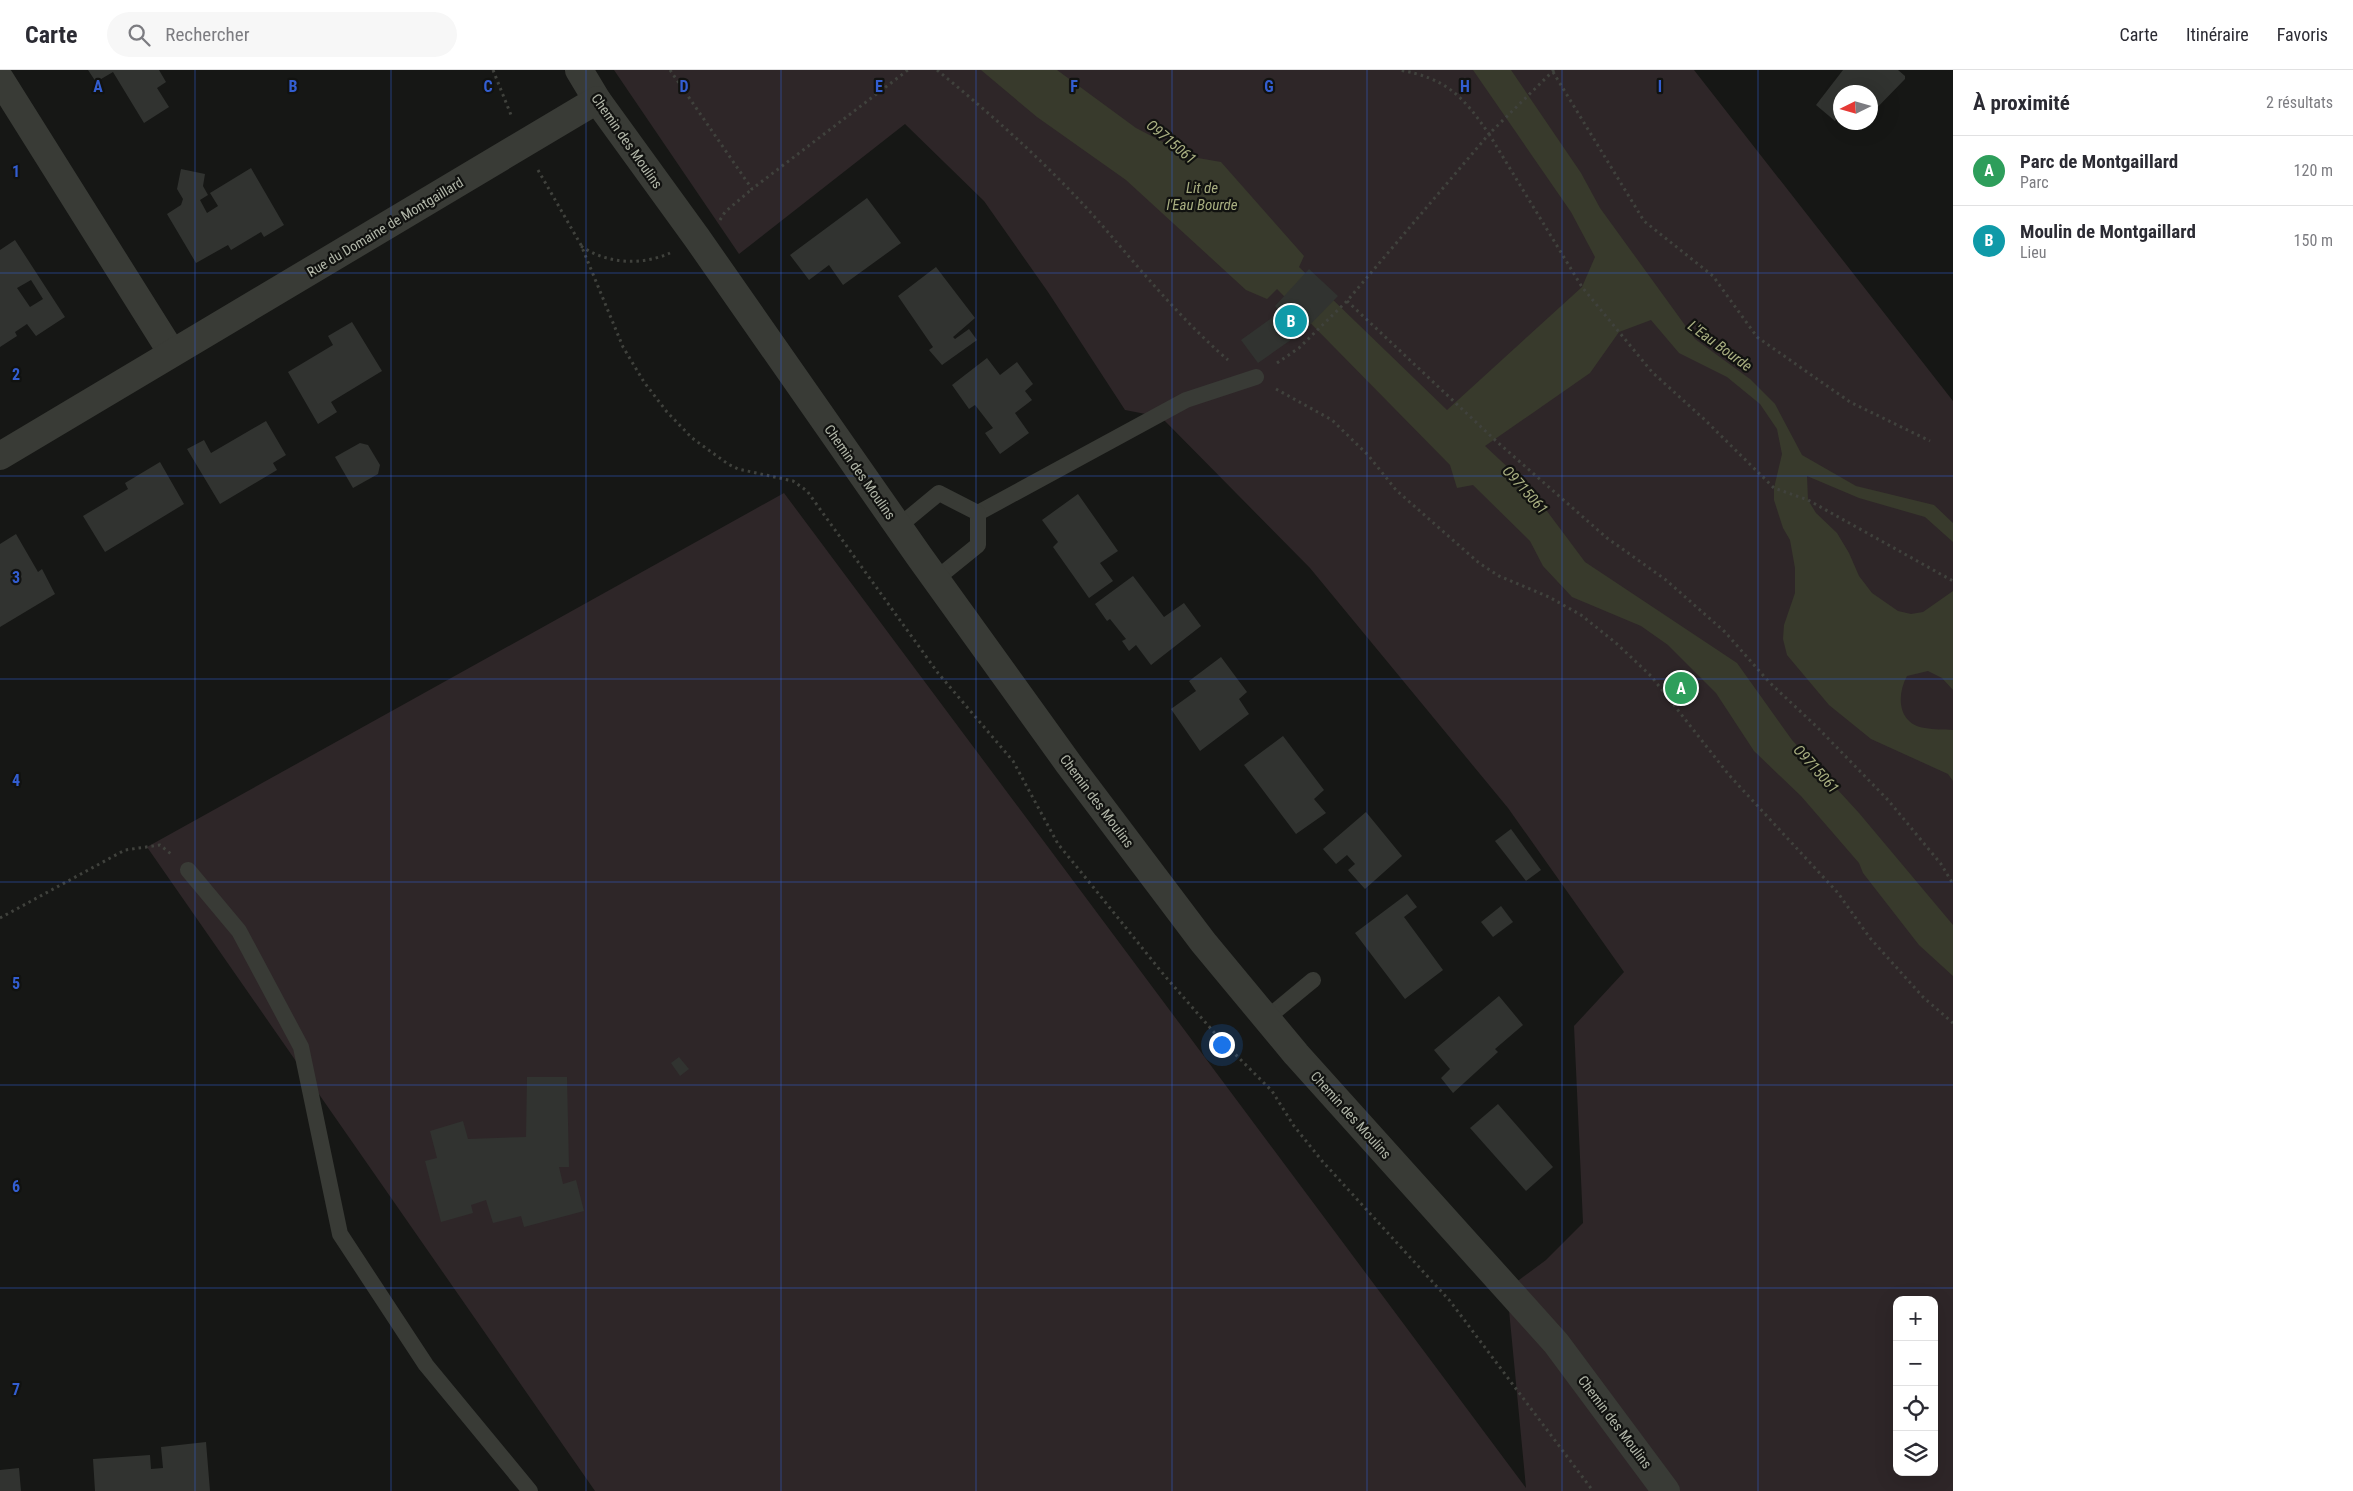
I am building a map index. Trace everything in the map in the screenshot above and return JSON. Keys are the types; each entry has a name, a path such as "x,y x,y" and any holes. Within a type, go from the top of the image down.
{"street":[{"name":"Chemin des Moulins","path":"579,70 597,100 697,238 898,526 1130,846 1203,942 1296,1054 1556,1343 1666,1491"},
{"path":"0,80 172,353"},
{"name":"Rue du Domaine de Montgaillard","path":"0,456 597,100"}],"lane":[{"path":"978,513 1186,400 1256,377"},
{"path":"898,526 938,493 978,513"},
{"path":"936,579 978,545 978,513"},
{"path":"188,870 239,930 301,1046 340,1234 426,1365 530,1491"},
{"path":"1267,1018 1313,980"}],"path":[{"path":"493,70 524,144 581,245 623,347 644,382 692,438 728,464 738,469 793,481 807,491 938,673 1013,761 1058,844 1080,872 1164,975 1219,1038 1272,1091 1294,1126 1323,1162 1386,1233 1450,1300 1593,1491"},
{"path":"670,70 752,189 908,70"},
{"path":"937,70 1016,137 1092,214 1205,340 1232,363 1332,420 1368,454 1396,490 1478,563 1499,576 1549,597 1582,615 1616,643 1651,676 1729,775 1838,893 1870,938 1923,997 1953,1023"},
{"path":"1399,70 1440,81 1456,92 1474,112 1582,286 1652,372 1705,420 1774,488 1808,500 1953,581"},
{"path":"1299,348 1347,300 1489,134 1554,71 1644,221 1713,276 1757,338 1850,402 1930,441"},
{"path":"1347,300 1495,440 1607,538 1666,580 1725,632 1764,677 1888,800 1941,864 1953,884"},
{"path":"0,918 125,850 160,845 188,870"}],"shaded area":[{"path":"614,70 1694,70 1953,401 1953,1491 595,1491 147,847 784,493 1526,1488 1507,1289 1546,1260 1583,1223 1574,1026 1624,972 1508,808 1310,568 1161,417 1125,410 1048,292 984,201 905,124 739,254"}],"water":[{"name":"Lit de l'Eau Bourde","path":"981,70 1057,70 1136,128 1192,157 1221,162 1304,256 1299,267 1447,410 1582,287 1595,257 1571,212 1473,70 1511,70 1581,173 1600,208 1695,339 1750,379 1775,404 1802,455 1856,486 1934,505 1953,523 1953,542 1925,517 1859,498 1807,476 1808,500 1816,513 1837,533 1849,553 1859,576 1872,593 1898,611 1911,614 1923,612 1953,591 1953,690 1942,678 1928,671 1907,676 1901,692 1901,700 1902,708 1909,721 1928,729 1953,730 1953,781 1948,774 1871,739 1829,705 1787,655 1783,639 1784,625 1795,593 1795,568 1790,540 1783,528 1774,500 1774,488 1782,454 1777,429 1760,404 1727,377 1679,353 1651,320 1619,332 1590,373 1485,446 1529,487 1585,562 1737,663 1792,740 1859,813 1953,925 1953,976 1919,945 1863,873 1859,863 1801,796 1754,751 1716,693 1668,645 1641,626 1572,597 1543,566 1530,541 1473,485 1457,488 1450,465 1277,289 1267,299 1246,290 1126,180 1037,117"}],"building":[{"path":"88,70 159,70 166,82 157,88 169,107 144,123 113,72 96,82"},
{"path":"1843,70 1898,70 1905,76 1905,79 1878,107 1878,85 1833,85 1833,119 1816,105"},
{"path":"251,168 284,225 264,237 261,232 231,250 228,245 196,263 167,214 181,205 183,199 177,189 181,169 205,174 203,186 208,195 200,200 207,213 218,206 210,193"},
{"path":"867,198 901,243 843,285 829,265 809,280 790,255"},
{"path":"15,240 65,317 36,336 27,324 15,332 17,336 0,347 0,250","holes":["31,280 43,299 30,307 17,288"]},
{"path":"936,267 975,318 953,337 955,339 969,329 977,340 942,365 929,350 933,347 898,296"},
{"path":"1309,269 1338,296 1305,330 1258,363 1241,340 1280,312 1275,306"},
{"path":"352,322 382,371 331,402 337,412 318,424 288,372 333,345 328,336"},
{"path":"987,358 1000,375 1017,362 1033,384 1025,391 1032,400 1015,413 1029,433 1000,454 985,433 993,428 975,405 969,409 952,385"},
{"path":"266,421 286,455 273,463 277,470 220,504 187,449 204,440 211,453"},
{"path":"360,443 368,445 380,465 378,474 353,488 335,457"},
{"path":"160,462 184,504 105,552 83,516 128,489 125,483"},
{"path":"1078,494 1118,551 1100,563 1113,581 1089,598 1053,547 1058,542 1042,520"},
{"path":"16,534 38,572 42,569 55,594 0,627 0,544"},
{"path":"1133,576 1164,617 1184,603 1201,626 1151,665 1136,645 1129,651 1122,641 1126,639 1110,619 1107,621 1095,604"},
{"path":"1221,657 1247,692 1239,699 1249,714 1200,751 1171,709 1196,691 1189,681"},
{"path":"1283,736 1324,790 1314,799 1326,813 1296,834 1244,765"},
{"path":"1366,812 1402,856 1365,889 1348,870 1355,864 1347,855 1336,864 1323,849"},
{"path":"1511,829 1541,870 1526,881 1495,841"},
{"path":"1407,894 1417,907 1404,917 1443,970 1405,999 1355,933"},
{"path":"1501,906 1513,922 1493,937 1481,922"},
{"path":"1499,996 1523,1025 1495,1049 1498,1052 1453,1093 1441,1078 1450,1069 1434,1050"},
{"path":"679,1057 689,1069 680,1076 671,1063"},
{"path":"527,1077 567,1077 569,1167 559,1167 563,1184 576,1180 584,1211 524,1227 521,1216 493,1223 486,1200 471,1205 473,1213 441,1222 425,1161 437,1158 430,1131 463,1121 468,1139 526,1137"},
{"path":"1498,1104 1553,1167 1526,1191 1470,1128"},
{"path":"206,1442 210,1491 95,1491 93,1459 150,1455 151,1469 163,1468 161,1447"},
{"path":"19,1468 21,1491 0,1491 0,1470"}],"place":[{"name":"Moulin de Montgaillard","path":"1291,321"},
{"name":"Parc de Montgaillard","path":"1681,688"}],"water label":[{"name":"O9715061","path":"1171,142"},
{"name":"L'Eau Bourde","path":"1720,346"},
{"name":"O9715061","path":"1525,490"},
{"name":"O9715061","path":"1816,769"}]}
